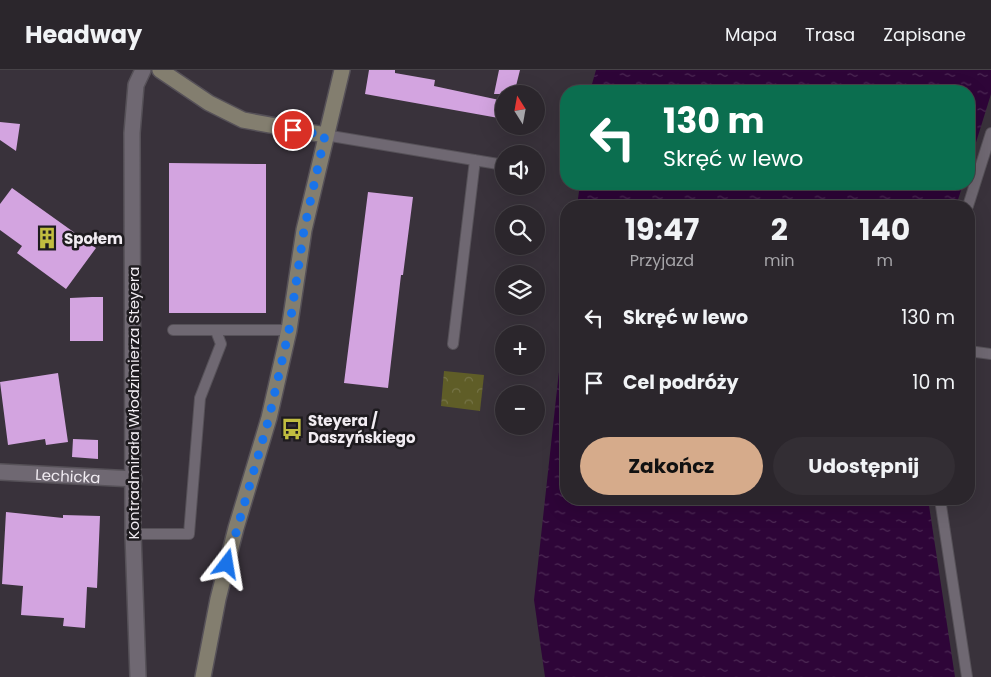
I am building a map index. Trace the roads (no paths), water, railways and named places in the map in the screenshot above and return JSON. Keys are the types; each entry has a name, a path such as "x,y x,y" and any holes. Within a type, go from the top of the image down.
{"street":[{"name":"Kontradmirała Włodzimierza Steyera","path":"138,677 133,534 132,133 136,85 143,70"},
{"path":"203,677 218,599 236,528 263,440 289,330 304,230 325,135 342,70"},
{"path":"168,72 209,104 243,120 325,135"},
{"name":"Lechicka","path":"0,472 134,479"}],"lane":[{"path":"975,184 991,133"},
{"path":"325,135 495,163"},
{"path":"453,344 475,160"},
{"path":"173,330 289,330"},
{"path":"133,534 188,534 200,398 221,344 216,331"},
{"path":"975,352 991,354"},
{"path":"941,505 967,677"}],"water":[{"path":"596,70 991,70 991,94 975,146 975,85 592,85"},
{"path":"579,190 961,190 958,200 578,200"},
{"path":"560,362 560,505 929,505 955,677 545,677 534,600"}],"place":[{"name":"Społem","path":"47,238"},
{"name":"Steyera / Daszyńskiego","path":"292,429"}]}
